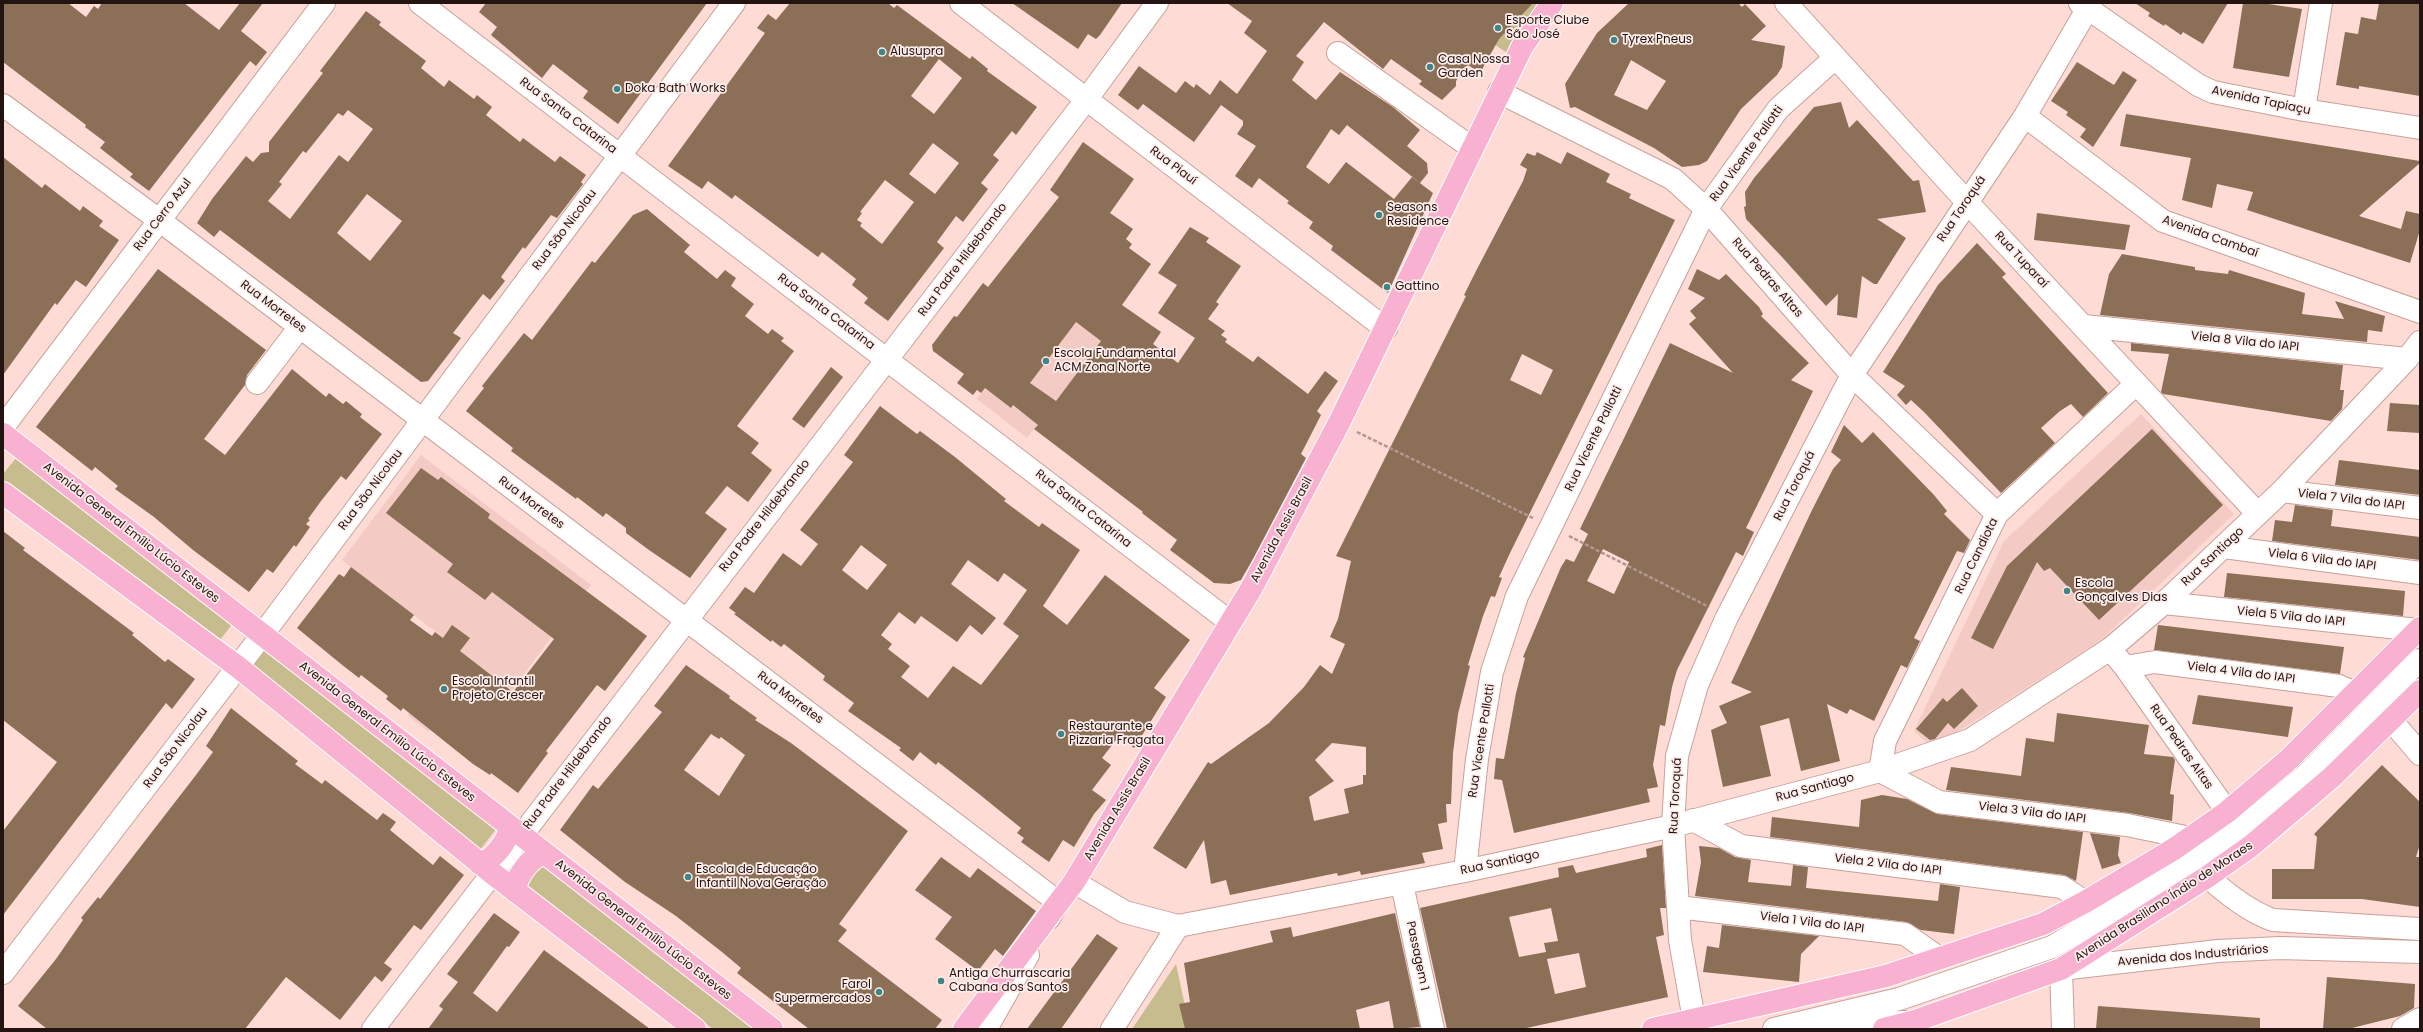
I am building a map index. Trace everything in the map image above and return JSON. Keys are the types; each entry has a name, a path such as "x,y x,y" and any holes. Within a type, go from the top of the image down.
{"main road":[{"name":"Avenida Assis Brasil","path":"964,1029 1074,882 1270,554 1386,329 1522,47 1552,3"},
{"name":"Avenida General Emílio Lúcio Esteves","path":"3,434 263,634 515,832 772,1029"},
{"path":"3,492 238,667 486,869 695,1029"},
{"path":"1653,1029 1886,976 2042,924 2085,902 2182,844 2228,812 2287,761 2419,629"},
{"name":"Avenida Brasiliano Índio de Moraes","path":"1884,1029 1912,1022 2061,969 2199,870 2326,783 2420,692"},
{"path":"515,891 516,882 536,856 544,854"}],"street":[{"name":"Rua Cerro Azul","path":"3,427 324,3"},
{"name":"Rua Santa Catarina","path":"420,3 1230,622"},
{"name":"Rua São Nicolau","path":"3,973 263,634 734,3"},
{"name":"Rua Piauí","path":"961,3 1386,329"},
{"name":"Rua Padre Hildebrando","path":"373,1029 486,869 685,619 887,359 1086,100 1157,3"},
{"name":"Rua Tuparaí","path":"1786,3 1966,202 2084,326 2136,384 2258,514"},
{"path":"2304,110 2321,3"},
{"name":"Avenida Tapiaçu","path":"2086,5 2198,85 2213,92 2304,110 2420,128"},
{"name":"Rua Toroquá","path":"1694,1020 1680,940 1678,907 1683,823 1677,756 1697,685 1727,617 1852,375 1966,202 2026,116 2086,5"},
{"path":"1338,53 1472,148"},
{"name":"Rua Vicente Pallotti","path":"1465,871 1477,758 1492,672 1517,596 1706,209 1778,109 1835,58"},
{"name":"Rua Pedras Altas","path":"1499,92 1674,179 1706,209 1852,375 1997,514"},
{"name":"Rua Morretes","path":"3,105 159,220 1058,902"},
{"name":"Avenida Cambaí","path":"2026,116 2163,222 2420,312"},
{"name":"Viela 8 Vila do IAPI","path":"2084,326 2414,350"},
{"path":"257,383 300,327"},
{"name":"Rua Santiago","path":"1074,882 1125,912 1178,926 1402,884 1683,823 1880,771 1970,740 2110,649 2164,603 2282,491 2414,350"},
{"name":"Rua Candiota","path":"1880,771 1885,741 1997,514 2136,384"},
{"name":"Viela 7 Vila do IAPI","path":"2282,491 2420,508"},
{"name":"Viela 6 Vila do IAPI","path":"2224,547 2420,573"},
{"name":"Viela 5 Vila do IAPI","path":"2164,603 2419,629"},
{"name":"Rua Pedras Altas","path":"2110,649 2125,667 2245,838"},
{"path":"2245,838 2420,660"},
{"name":"Viela 4 Vila do IAPI","path":"2125,667 2155,662 2339,686 2355,693"},
{"path":"2391,720 2420,754"},
{"name":"Viela 3 Vila do IAPI","path":"1880,771 1939,802 2127,825 2182,844"},
{"name":"Viela 2 Vila do IAPI","path":"1683,823 1741,846 2062,887 2085,902"},
{"path":"2182,844 2199,870 2242,905 2256,914 2273,920 2420,929"},
{"path":"1781,1028 1899,999 2052,946 2199,870"},
{"name":"Passagem 1","path":"1402,884 1433,1029"},
{"path":"986,1029 1058,902"},
{"name":"Viela 1 Vila do IAPI","path":"1678,907 1904,934 1939,958"},
{"path":"1112,1029 1178,926"},
{"name":"Avenida dos Industriários","path":"2061,969 2218,951 2280,948 2420,952"},
{"path":"2061,969 2063,1029"},
{"path":"1781,1028 1886,976"},
{"path":"2403,1029 2420,1019"},
{"path":"1781,1028 1912,1022"}],"shaded area":[{"name":"Esporte Clube São José","path":"1435,3 1542,3 1507,53"},
{"name":"Escola Fundamental ACM Zona Norte","path":"1061,288 1111,329 1027,438 977,399"},
{"name":"Escola Gonçalves Dias","path":"2141,414 2234,514 2100,641 1962,729 1930,745 1914,731 2004,541"},
{"path":"421,455 591,585 512,690 479,666 429,732 407,715 457,648 342,560"},
{"path":"17,457 234,622 216,645 3,480 3,474"},
{"path":"265,650 497,828 480,850 248,671"},
{"path":"539,859 759,1029 713,1029 522,881"},
{"path":"1176,964 1190,1029 1132,1029"}],"building":[{"path":"3,3 68,3 86,17 94,6 98,9 102,3 184,3 219,30 240,3 263,3 241,31 267,52 256,66 250,61 149,191 130,177 133,174 100,148 105,142 85,127 86,125 3,62"},
{"path":"486,3 707,3 618,124 583,98 588,91 553,64 542,78 491,35 497,27 479,12"},
{"path":"790,3 888,3 894,8 897,5 970,59 972,56 988,69 987,71 1037,107 1016,135 1012,131 993,155 999,160 981,183 988,189 963,222 956,216 937,242 944,248 888,321 864,303 868,298 852,285 856,279 822,252 818,257 735,195 732,199 708,181 702,189 668,166 765,33 757,28 768,14 776,20","holes":["939,59 962,78 934,114 911,96","933,143 959,163 935,194 909,174","885,180 914,202 882,244 860,226 862,223 857,220 862,213 860,212"]},
{"path":"1012,3 1122,3 1100,35 1096,39 1088,34 1078,49"},
{"path":"1227,3 1533,3 1499,39 1480,73 1468,65 1456,81 1456,86 1442,100 1419,84 1422,81 1391,59 1383,69 1324,22 1296,56 1304,62 1292,80 1316,100 1340,72 1393,107 1420,130 1407,146 1427,163 1428,173 1420,183 1347,125 1339,135 1331,129 1306,167 1329,184 1346,162 1394,199 1412,177 1433,193 1388,293 1331,250 1333,246 1309,228 1313,222 1287,203 1289,201 1259,178 1252,188 1235,176 1256,146 1237,134 1243,125 1243,121 1221,105 1194,142 1143,104 1138,110 1118,95 1139,66 1176,93 1185,81 1194,88 1196,84 1210,95 1220,80 1237,94 1267,51 1244,33 1252,21"},
{"path":"1629,3 1738,3 1742,7 1745,4 1766,26 1751,40 1785,46 1782,67 1777,75 1741,109 1707,161 1699,165 1682,167 1654,148 1575,107 1570,108 1565,84 1597,33","holes":["1631,60 1666,81 1647,110 1614,95"]},
{"path":"2135,3 2228,3 2203,44 2183,32 2181,35 2165,24 2164,26 2148,16 2150,13"},
{"path":"2243,3 2262,3 2302,9 2289,77 2233,68"},
{"path":"2379,3 2420,3 2420,96 2359,86 2359,89 2336,85 2345,32 2358,34 2361,17 2376,20"},
{"path":"366,11 381,22 379,25 426,61 421,68 444,87 449,80 474,99 477,95 492,107 486,115 520,142 523,138 555,162 560,156 586,175 581,182 583,184 557,218 551,215 525,249 523,247 501,277 505,281 490,300 483,294 453,333 461,338 428,381 421,382 220,230 214,237 197,223 212,199 246,156 253,162 261,153 269,152 269,142 323,73 320,71","holes":["348,110 373,129 348,162 339,155 290,219 268,201 282,184 279,182 303,151 306,153 338,113 343,116","367,194 402,221 370,261 337,233"]},
{"path":"2077,62 2114,85 2123,71 2137,80 2093,147 2080,137 2086,129 2066,115 2068,112 2051,101"},
{"path":"1841,102 1849,128 1857,120 1913,181 1919,180 1926,212 1877,219 1906,238 1877,284 1874,284 1862,276 1857,318 1837,315 1838,294 1826,306 1746,219 1744,207 1746,206 1745,192 1754,178 1814,107"},
{"path":"2126,114 2420,161 2420,163 2359,216 2401,229 2406,211 2420,214 2420,230 2410,263 2247,210 2253,192 2217,184 2212,208 2182,200 2191,158 2120,146"},
{"path":"1083,142 1134,179 1110,213 1133,229 1126,239 1132,244 1129,248 1151,264 1122,305 1161,332 1153,344 1178,363 1195,338 1158,313 1177,285 1158,273 1190,227 1209,238 1206,242 1241,266 1216,302 1219,304 1208,319 1225,331 1221,335 1227,339 1225,342 1253,362 1258,356 1308,394 1325,371 1338,381 1317,411 1321,415 1301,454 1306,458 1241,580 1230,584 1214,583 1170,550 1177,540 1142,513 1143,512 1034,429 1038,425 1013,405 1011,408 985,388 981,393 977,390 973,395 957,383 964,374 933,351 932,345 954,316 957,317 983,283 988,287 1059,197 1050,190","holes":["1076,322 1101,341 1056,401 1030,383"]},
{"path":"1537,152 1561,164 1567,152 1610,174 1606,182 1631,194 1629,198 1675,220 1510,553 1499,577 1502,578 1495,597 1491,596 1483,616 1468,665 1470,666 1458,714 1453,753 1451,804 1446,804 1447,822 1438,824 1443,849 1422,853 1425,863 1361,875 1360,871 1338,876 1337,873 1230,895 1226,880 1211,884 1204,840 1186,869 1153,848 1208,762 1211,764 1269,723 1304,687 1320,665 1332,674 1345,644 1330,637 1338,619 1351,561 1336,556 1466,296 1464,295 1523,181 1527,169 1520,165 1527,153 1535,156","holes":["1522,354 1553,370 1541,395 1510,380","1332,743 1366,747 1366,775 1363,775 1363,784 1344,789 1349,813 1314,821 1309,797 1334,781 1315,760"]},
{"path":"3,157 42,188 45,184 80,211 83,206 103,221 99,226 119,240 86,287 76,280 57,305 55,303 3,375"},
{"path":"647,209 690,245 684,252 717,279 725,270 736,278 731,286 754,304 745,316 768,334 772,329 784,338 781,341 794,351 737,426 759,443 751,453 772,470 748,502 727,486 705,513 727,529 690,578 626,533 626,528 606,513 603,517 511,451 513,448 466,411 484,388 482,386 524,333 532,340 592,261 595,263 633,215"},
{"path":"2037,213 2130,225 2125,250 2034,240"},
{"path":"1977,243 2006,274 2002,277 2108,393 2083,417 2071,404 2060,411 2041,428 2055,443 2001,493 1924,412 1911,400 1906,405 1897,395 1905,386 1883,372 1938,285"},
{"path":"2122,254 2195,267 2195,270 2228,274 2229,270 2305,293 2302,314 2344,319 2335,301 2385,316 2382,332 2368,330 2367,342 2100,315 2109,274"},
{"path":"158,269 266,350 247,375 245,385 204,439 225,455 292,369 326,397 329,393 343,404 346,401 362,414 360,417 382,434 346,480 341,476 321,501 308,519 310,520 306,524 310,527 296,547 294,545 273,573 267,569 249,592 193,550 154,517 115,489 118,486 95,467 92,471 36,427"},
{"path":"1697,269 1719,280 1726,274 1759,307 1763,314 1761,316 1809,363 1791,380 1813,391 1746,528 1754,532 1743,556 1736,552 1677,670 1672,687 1665,726 1660,725 1653,765 1658,787 1647,789 1650,802 1514,833 1502,780 1494,779 1496,758 1504,759 1516,693 1525,658 1523,657 1561,567 1566,559 1574,562 1588,534 1580,529 1670,343 1733,373 1689,324 1696,318 1690,311 1705,298 1688,289","holes":["1603,549 1629,562 1614,594 1587,581"]},
{"path":"2131,343 2343,365 2340,390 2344,390 2342,409 2331,421 2163,394 2161,392 2169,354 2131,351"},
{"path":"831,367 843,377 804,428 792,419"},
{"path":"2390,403 2420,405 2420,433 2387,431"},
{"path":"880,406 917,434 920,431 955,457 1006,499 1004,501 1039,527 1042,523 1080,550 1043,606 1067,625 1105,575 1190,640 1154,688 1166,697 1134,748 1119,736 1102,758 1111,765 1092,790 1106,800 1094,814 1074,847 1063,840 1049,862 1021,842 1024,838 1017,833 1021,828 979,794 938,762 936,765 920,752 913,761 899,750 901,748 848,711 854,703 823,680 825,676 784,644 781,647 772,640 771,642 734,614 736,613 729,608 745,587 754,593 783,553 801,566 818,544 800,530 853,462 844,455","holes":["861,545 887,565 867,590 842,570","968,560 998,582 1004,573 1027,590 1003,624 1019,636 981,685 953,666 928,698 901,677 910,666 888,649 892,644 881,635 899,612 915,624 921,616 957,642 970,625 982,635 996,618 951,584"]},
{"path":"1844,425 1862,443 1873,432 1934,495 1947,511 1944,514 1970,540 1964,553 1957,551 1914,638 1920,641 1907,668 1901,665 1874,721 1850,709 1847,714 1827,704 1840,761 1801,771 1789,718 1760,726 1771,776 1723,787 1711,730 1727,723 1719,706 1752,692 1731,683 1812,510 1833,469 1841,460 1831,452"},
{"path":"2152,429 2223,505 2099,620 2050,568 2044,571 2037,562 1993,649 1971,638 2007,566"},
{"path":"2339,460 2420,470 2420,495 2335,485"},
{"path":"421,468 438,480 441,477 490,514 488,518 647,636 605,691 597,685 546,751 548,753 518,793 491,773 490,775 473,764 403,708 401,711 386,699 388,696 361,675 359,678 297,628 339,574 344,577 351,567 414,615 410,620 432,636 435,632 443,638 452,625 470,638 460,651 513,692 554,639 492,592 485,600 447,572 453,564 386,513"},
{"path":"2295,505 2333,510 2331,526 2420,537 2420,560 2272,541 2275,520 2292,522"},
{"path":"3,531 25,548 23,550 134,633 132,635 165,662 168,659 195,679 172,709 166,703 3,915 3,831 57,762 3,720"},
{"path":"2227,573 2405,591 2403,616 2224,597"},
{"path":"2158,625 2344,647 2340,674 2154,650"},
{"path":"686,665 730,696 729,698 757,718 755,720 791,743 908,831 839,924 847,930 838,941 942,1020 935,1029 809,1029 737,973 741,968 722,952 676,916 625,882 560,830 593,785 598,789 662,712 654,706","holes":["711,734 719,739 721,737 745,755 719,796 684,770"]},
{"path":"1962,688 1978,706 1954,729 1948,723 1935,739 1930,740 1916,729 1943,698 1947,702"},
{"path":"2198,695 2293,707 2288,737 2192,724"},
{"path":"231,708 298,761 295,764 322,784 325,780 377,820 383,813 396,822 390,830 433,865 440,856 464,875 421,930 414,925 384,963 392,969 382,982 375,976 340,1020 286,977 245,1029 47,1029 18,1006 56,959 83,920 81,918 98,897 100,899 213,752 206,746"},
{"path":"2057,713 2149,725 2144,754 2173,757 2175,760 2170,794 2174,795 2172,821 2129,813 1946,790 1951,767 2021,776 2026,738 2054,742"},
{"path":"2382,765 2420,802 2420,844 2416,857 2420,857 2420,907 2362,899 2272,899 2272,869 2314,869 2317,837 2314,834"},
{"path":"1882,795 1907,799 1937,814 2083,832 2076,881 2064,875 1770,837 1772,817 1859,827 1861,800"},
{"path":"2090,833 2120,837 2118,855 2121,863 2102,869"},
{"path":"1662,845 1666,908 1660,908 1664,935 1656,937 1668,997 1522,1029 1447,1029 1420,908 1559,877 1558,868 1573,865 1576,873 1647,857 1646,849","holes":["1551,908 1558,941 1544,943 1546,952 1519,957 1509,917","1579,953 1586,987 1555,994 1547,959"]},
{"path":"1699,846 1719,848 1735,857 1751,860 1748,882 1791,886 1793,865 1808,867 1806,888 1938,901 1940,884 1960,887 1954,934 1921,930 1906,922 1695,896 1701,862"},
{"path":"941,857 970,878 978,868 1036,911 1003,956 995,949 978,971 935,939 952,917 915,890"},
{"path":"494,913 520,932 509,947 507,946 473,993 497,1012 544,950 650,1029 428,1029 443,1009 439,1006 458,982 447,974"},
{"path":"1395,913 1420,1027 1394,1029 1389,1001 1356,1010 1360,1029 1185,1029 1179,1004 1190,1002 1184,963 1273,942 1270,931 1291,927 1293,937"},
{"path":"1722,925 1819,936 1801,954 1799,982 1703,972 1707,946 1719,948"},
{"path":"1097,934 1118,948 1061,1029 1027,1029"},
{"path":"2327,977 2415,984 2414,1008 2400,1016 2348,1029 2323,1029"},
{"path":"2098,1006 2260,1018 2260,1029 2096,1029"}],"place":[{"name":"Esporte Clube São José","path":"1498,28"},
{"name":"Tyrex Pneus","path":"1614,40"},
{"name":"Alusupra","path":"882,52"},
{"name":"Casa Nossa Garden","path":"1430,67"},
{"name":"Doka Bath Works","path":"617,89"},
{"name":"Seasons Residence","path":"1379,215"},
{"name":"Gattino","path":"1387,287"},
{"name":"Escola Fundamental ACM Zona Norte","path":"1046,361"},
{"name":"Escola Gonçalves Dias","path":"2067,591"},
{"name":"Escola Infantil Projeto Crescer","path":"444,689"},
{"name":"Restaurante e Pizzaria Fragata","path":"1061,734"},
{"name":"Escola de Educação Infantil Nova Geração","path":"688,877"},
{"name":"Antiga Churrascaria Cabana dos Santos","path":"941,981"},
{"name":"Farol Supermercados","path":"879,992"}]}
